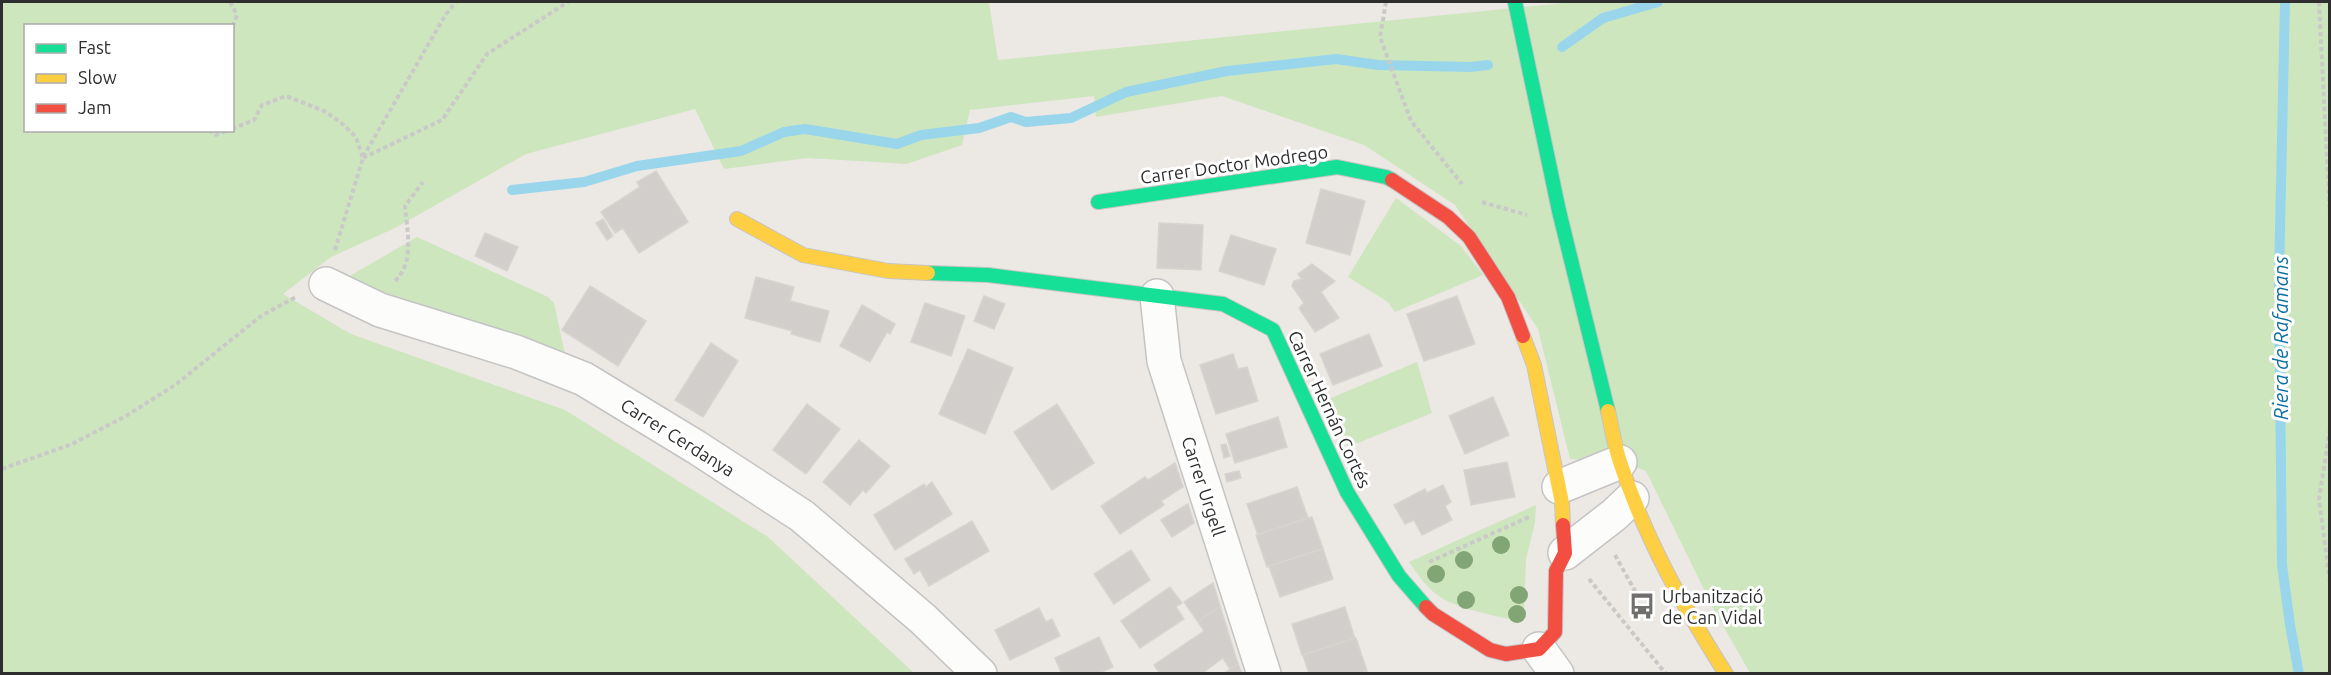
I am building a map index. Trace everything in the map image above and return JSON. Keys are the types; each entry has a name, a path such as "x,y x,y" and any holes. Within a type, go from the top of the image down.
{"street":[{"path":"1515,2 1559,211 1620,462 1632,498 1672,585 1697,630 1726,674"},
{"name":"Carrer Doctor Modrego","path":"1098,202 1337,167 1386,177 1448,217 1468,237 1508,297 1534,365 1561,495 1565,554 1556,571 1556,605"},
{"name":"Carrer Hernán Cortés","path":"737,219 803,255 888,271 988,275 1223,304 1274,330 1347,492 1398,576 1433,614 1490,650 1548,661 1556,632 1556,605"},
{"name":"Carrer Cerdanya","path":"326,284 381,310 516,352 584,379 675,434 802,516 923,619 980,674"},
{"name":"Carrer Urgell","path":"1157,296 1164,361 1263,674"},
{"path":"1561,495 1620,462"},
{"path":"1565,554 1632,498"}],"path":[{"path":"230,2 237,15 234,24"},
{"path":"2,469 72,444 126,416 175,385 261,316 326,284 363,158 440,24 456,2"},
{"path":"363,158 442,120 487,54 568,2"},
{"path":"1386,2 1380,37 1411,121 1469,192"},
{"path":"2319,2 2330,217"},
{"path":"234,128 254,120 262,105 286,96 324,111 339,121 356,137 363,158"},
{"path":"381,310 385,290 404,272 409,244 405,206 423,182"},
{"path":"1476,201 1532,216 1559,211"},
{"path":"2330,429 2319,499 2330,582"},
{"path":"1398,576 1561,495"},
{"path":"1610,547 1635,591"},
{"path":"1565,554 1585,574 1666,674"}],"green space":[{"path":"2,2 989,2 998,60 1573,2 2329,2 2329,673 1750,673 1713,608 1646,471 1620,462 1570,459 1538,329 1455,205 1364,145 1222,96 1096,117 1094,96 970,110 962,145 907,164 808,158 724,169 695,109 526,154 395,228 331,257 283,294 351,334 565,410 768,537 914,673 2,673"},
{"path":"1396,198 1461,246 1483,275 1395,312 1388,302 1348,277"},
{"path":"417,237 548,297 554,303 565,354 391,298 348,277"},
{"path":"1417,362 1432,413 1348,447 1326,400"},
{"path":"1536,505 1535,523 1526,559 1524,615 1521,622 1477,611 1444,599 1428,587 1409,562"}],"building":[{"path":"656,171 688,222 639,253 623,228 615,233 601,212 640,187 637,182"},
{"path":"1321,189 1365,201 1350,255 1306,243"},
{"path":"603,219 613,236 607,240 596,223"},
{"path":"1159,223 1203,225 1201,270 1157,268"},
{"path":"485,233 518,247 507,271 475,256"},
{"path":"1231,235 1276,249 1264,285 1219,271"},
{"path":"1312,264 1335,281 1321,292 1339,318 1315,332 1299,308 1304,303 1292,286 1294,281 1302,279 1298,274"},
{"path":"756,277 794,287 790,301 829,311 820,342 791,334 792,331 745,318"},
{"path":"590,286 646,321 618,366 562,330"},
{"path":"984,296 1005,304 994,329 974,321"},
{"path":"1457,296 1475,344 1424,361 1407,314"},
{"path":"925,303 965,316 951,356 911,342"},
{"path":"862,305 895,324 890,334 887,332 870,362 840,346"},
{"path":"1369,334 1382,366 1333,385 1320,354"},
{"path":"711,343 738,361 703,417 675,400"},
{"path":"968,349 1013,368 985,434 939,414"},
{"path":"1233,354 1238,369 1247,367 1258,401 1216,414 1200,365"},
{"path":"1493,397 1509,435 1465,454 1449,416"},
{"path":"807,404 840,429 806,474 773,450"},
{"path":"1057,404 1094,463 1052,490 1014,432"},
{"path":"1278,417 1287,447 1235,463 1226,434"},
{"path":"859,440 890,466 866,493 863,490 850,505 823,482"},
{"path":"1226,444 1230,456 1224,458 1221,445"},
{"path":"1507,462 1515,497 1471,505 1464,470"},
{"path":"1175,463 1183,487 1161,501 1164,505 1120,534 1101,506 1145,477 1148,480"},
{"path":"1239,471 1241,478 1227,482 1225,474"},
{"path":"932,482 952,514 895,550 874,515 924,484 926,487"},
{"path":"1443,485 1451,502 1445,506 1452,520 1422,535 1414,520 1405,524 1394,505 1425,489 1427,493"},
{"path":"1297,487 1308,518 1258,535 1247,504"},
{"path":"1188,504 1194,523 1172,537 1161,520"},
{"path":"1312,517 1323,549 1267,567 1256,535"},
{"path":"972,521 989,551 929,586 920,570 914,574 905,559"},
{"path":"1323,549 1333,579 1280,597 1269,566"},
{"path":"1131,550 1150,580 1114,604 1094,574"},
{"path":"1213,583 1220,606 1198,622 1184,602"},
{"path":"1170,587 1182,603 1176,607 1184,619 1140,648 1121,621"},
{"path":"1220,606 1238,664 1230,669 1223,658 1201,674 1160,674 1154,665 1204,631 1198,622"},
{"path":"1345,607 1355,639 1302,655 1292,624"},
{"path":"1039,608 1046,622 1052,619 1060,636 1010,660 995,630"},
{"path":"1099,637 1113,667 1098,674 1062,674 1055,658"},
{"path":"1356,638 1367,671 1359,674 1309,674 1303,655"},
{"path":"1238,664 1242,674 1223,674 1230,669"}],"waterway":[{"path":"1562,47 1603,18 1658,2"},
{"name":"Riera de Rafamans","path":"2285,2 2279,276 2282,565 2299,674"},
{"path":"512,190 584,182 637,166 741,151 784,132 805,129 897,144 921,135 979,128 1011,117 1026,122 1071,118 1126,92 1227,71 1336,59 1378,65 1470,67 1488,65"}],"traffic: fast":[{"path":"1515,2 1559,211 1608,411"},
{"path":"1098,202 1337,167 1392,180"},
{"path":"928,273 988,275 1223,304 1273,330 1347,492 1399,576 1426,607"}],"traffic: slow":[{"path":"737,219 803,255 888,271 928,273"},
{"path":"1523,336 1534,365 1562,503 1563,525"},
{"path":"1608,411 1619,459 1654,547 1695,624 1726,674"}],"traffic: jam":[{"path":"1392,180 1448,217 1469,237 1508,297 1523,336"},
{"path":"1426,607 1433,614 1490,650 1506,654 1539,649 1555,632 1556,571 1565,553 1563,525"}],"place":[{"name":"Urbanització de Can Vidal","path":"1642,606"}]}
